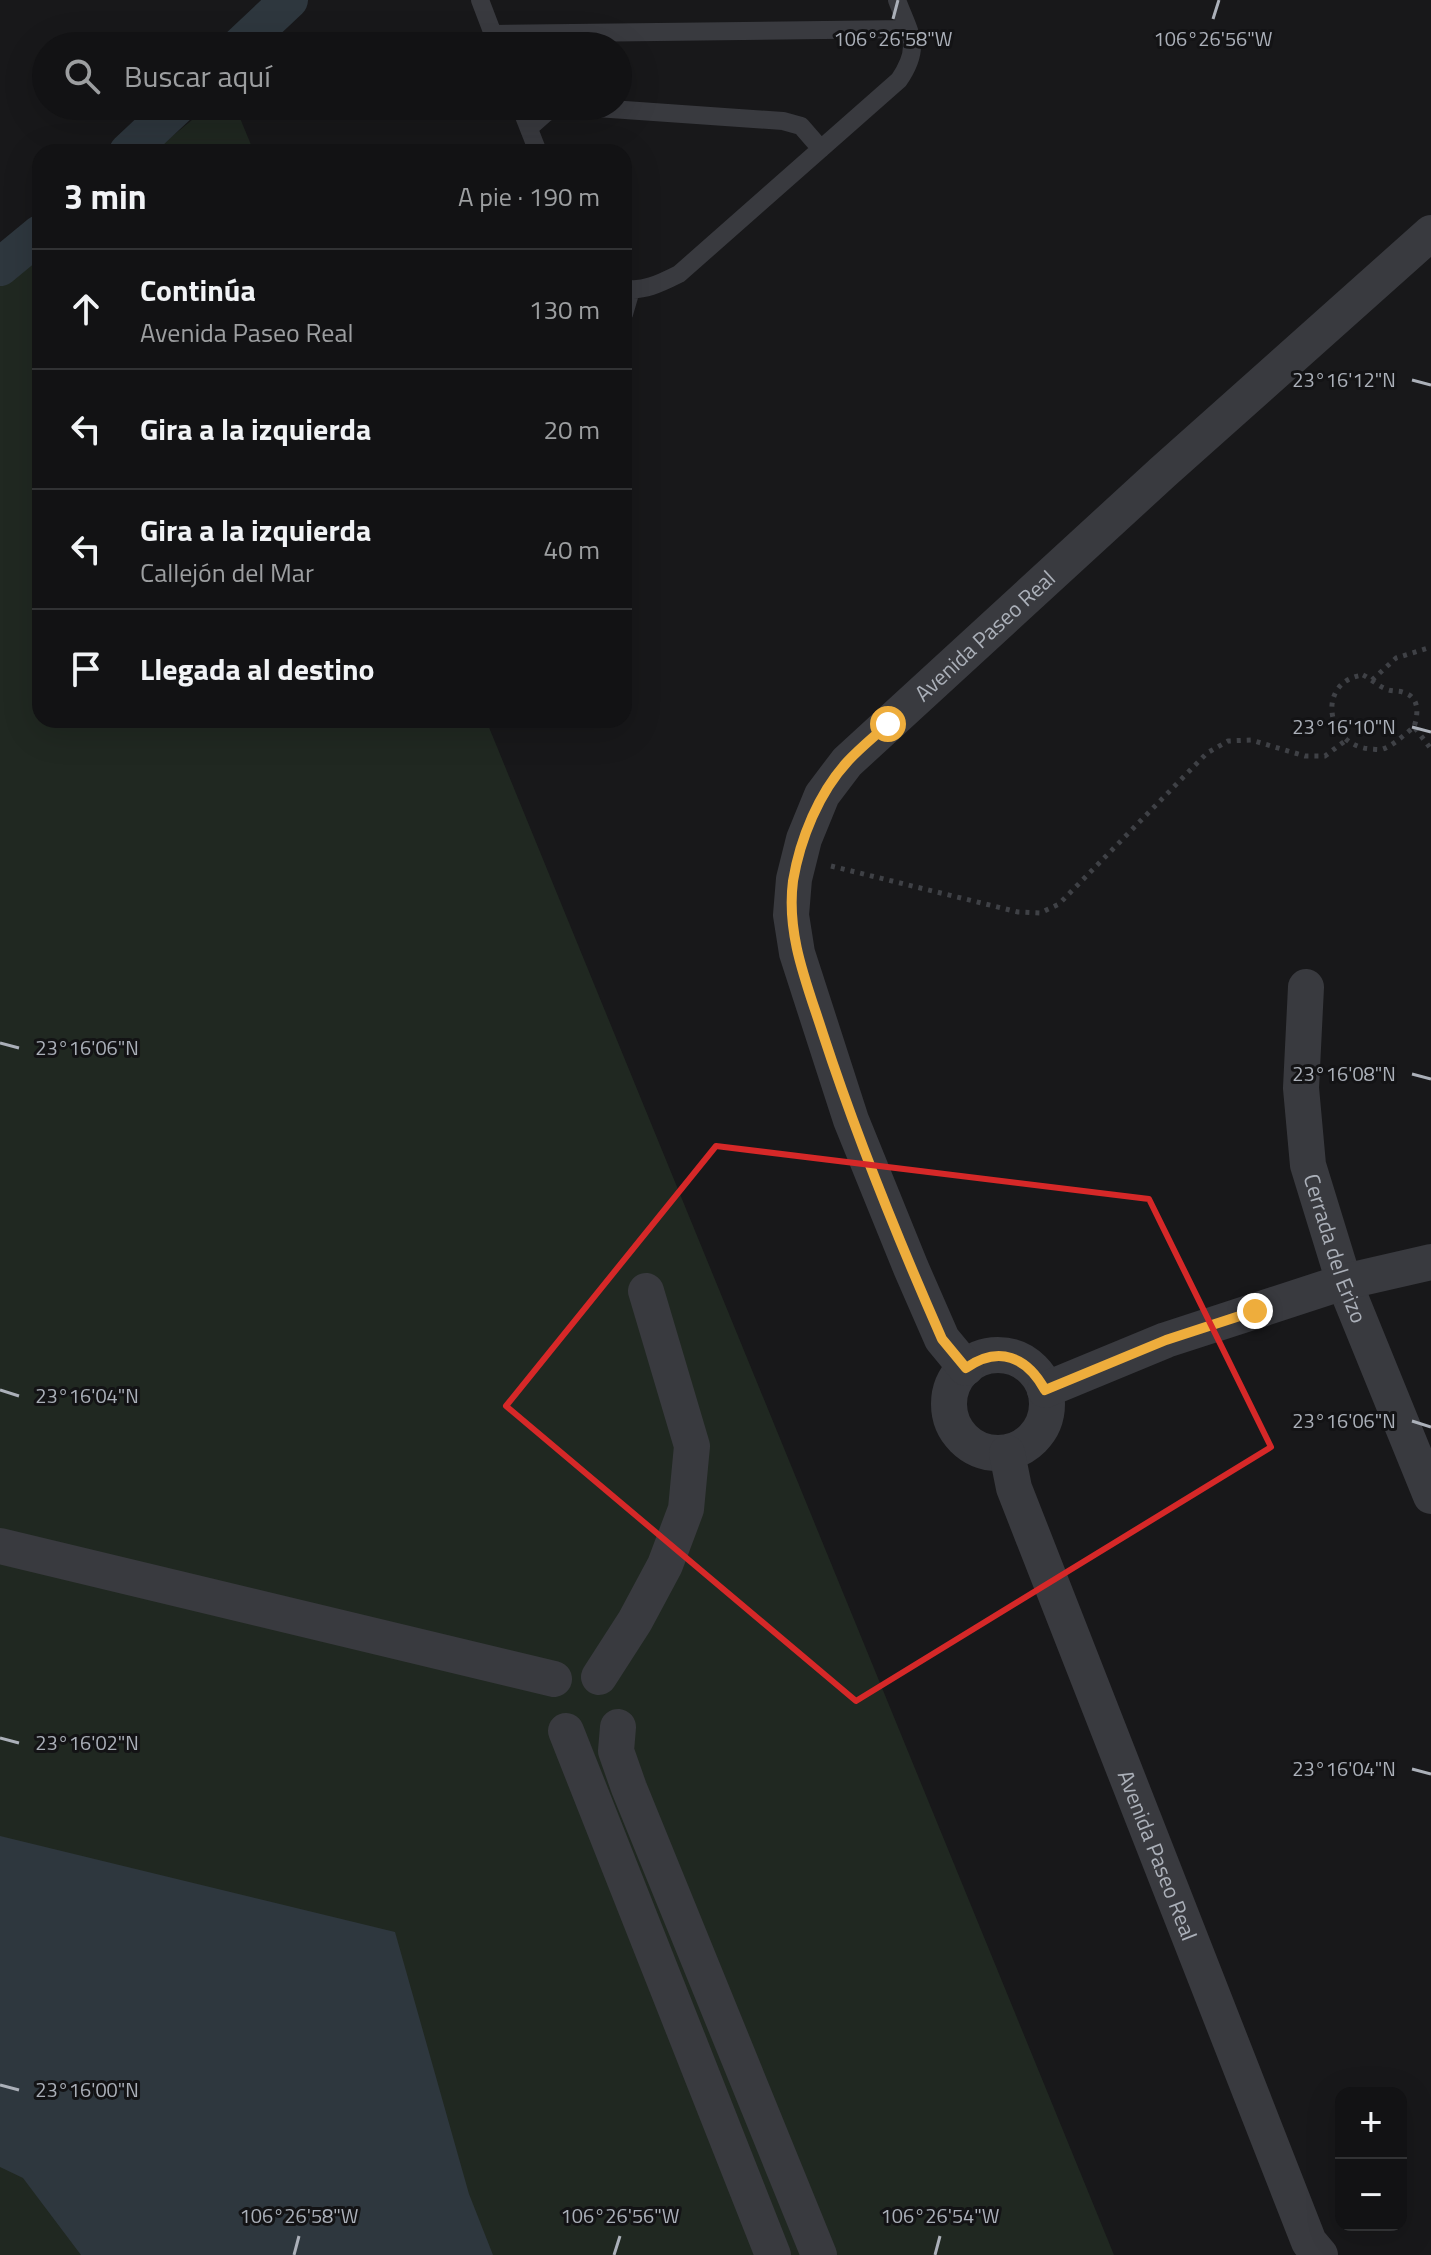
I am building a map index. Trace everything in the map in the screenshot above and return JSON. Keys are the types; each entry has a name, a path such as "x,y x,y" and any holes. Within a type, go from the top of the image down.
{"street":[{"name":"Avenida Paseo Real","path":"966,1368 942,1339 851,1120 797,953 791,915 794,879 822,795 847,762 1163,472 1431,233"},
{"name":"Cerrada del Erizo","path":"1306,987 1301,1088 1308,1165 1344,1282 1431,1496"},
{"path":"1045,1390 1166,1340 1344,1282 1431,1262"},
{"path":"599,1677 635,1621 665,1565 686,1509 692,1446 646,1291"},
{"path":"999,1355 1019,1360 1035,1373 1045,1390 1047,1411 1040,1430 1026,1445 1007,1453 987,1452 968,1443 955,1428 949,1408 951,1388 966,1368 979,1359 999,1355"},
{"name":"Avenida Paseo Real","path":"1007,1453 1014,1488 1025,1517 1309,2242 1320,2255"},
{"path":"0,1546 554,1679"},
{"path":"773,2255 566,1731 554,1715 549,1696 554,1679 573,1668 599,1677 612,1688 618,1700 616,1751 629,1788 819,2255"},
{"path":"566,1731 582,1742 597,1745 610,1740 618,1727"},
{"path":"682,2023 720,2009"}],"lane":[{"path":"480,0 492,32"},
{"path":"632,289 654,286 679,274 899,80 912,62 913,43 897,0"},
{"path":"632,36 907,29"},
{"path":"632,111 783,121 801,126 821,149"},
{"path":"526,120 535,144"},
{"path":"529,128 538,120"}],"path":[{"path":"1372,680 1396,658 1431,647"},
{"path":"1363,675 1384,689 1410,695 1418,715 1414,727 1383,750 1364,748 1345,741 1334,725 1334,697 1350,677 1363,675"},
{"path":"1414,727 1431,749"},
{"path":"799,858 1018,912 1040,913 1059,904 1207,753 1228,741 1251,740 1305,756 1325,756 1345,741"}],"highlighted area":[{"path":"716,1146 1149,1199 1271,1447 856,1701 506,1406"}],"shaded area":[{"path":"192,120 241,120 251,144 163,144"},
{"path":"32,251 32,728 489,728 1114,2255 0,2255 0,277"},
{"path":"0,1836 395,1932 469,2194 493,2255 81,2255 23,2178 0,2167"}],"waterway":[{"path":"255,32 289,0"},
{"path":"137,144 162,120"},
{"path":"0,267 32,241"}],"route":[{"path":"888,724 847,762 822,795 804,839 794,879 791,915 797,953 851,1120 942,1339 966,1368 979,1359 999,1355 1019,1360 1035,1373 1045,1390 1166,1340 1255,1311"}]}
